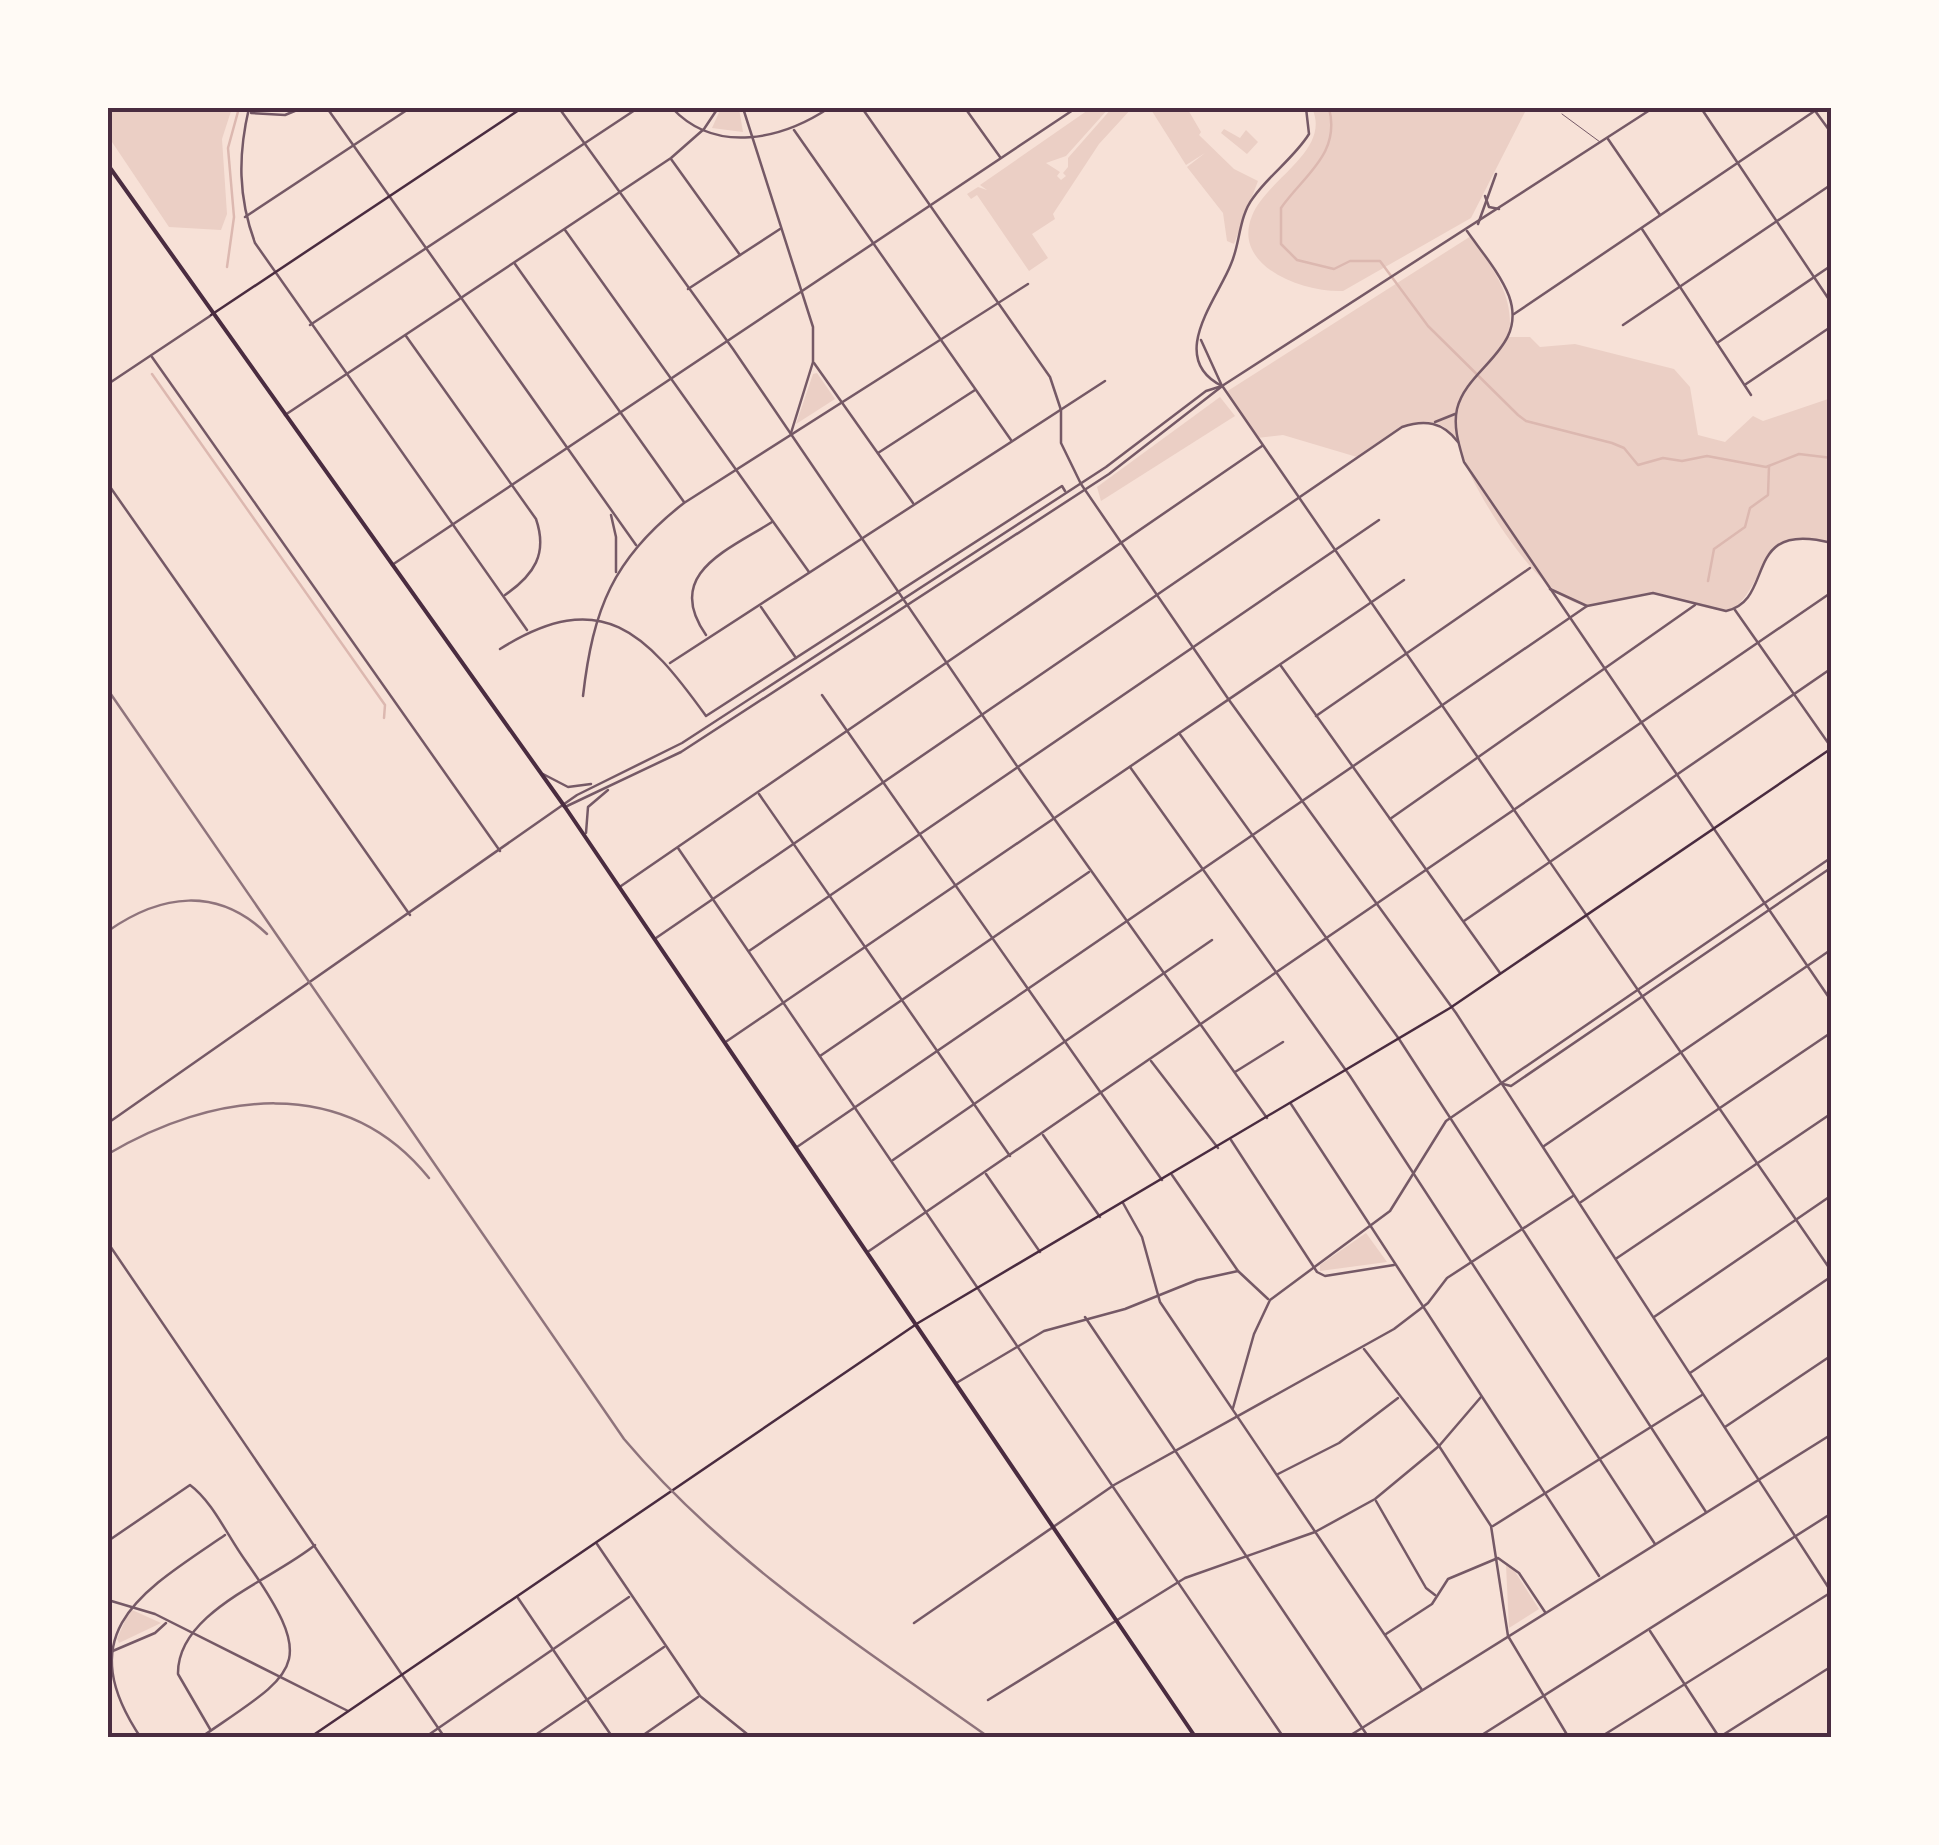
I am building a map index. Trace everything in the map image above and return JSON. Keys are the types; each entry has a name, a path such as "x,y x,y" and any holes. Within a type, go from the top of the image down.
{"main road":[{"path":"211,315 522,108"},
{"path":"108,164 211,315 565,807 1196,1738"},
{"path":"309,1738 918,1324 1450,1008 1832,748"}],"street":[{"path":"302,108 285,115 248,110 241,156 245,217 274,274 528,631"},
{"path":"327,108 636,546"},
{"path":"245,217 410,108"},
{"path":"558,108 728,343 1054,820 1267,1118"},
{"path":"310,326 638,108"},
{"path":"672,108 704,129 751,139 794,130 829,108"},
{"path":"284,415 671,158 704,129 718,108"},
{"path":"744,108 813,327 813,362 791,421 790,434"},
{"path":"862,108 1050,377 1061,410 1061,443 1081,484 1502,1084 1831,1593 1599,1738"},
{"path":"965,108 1001,158"},
{"path":"392,566 1076,108"},
{"path":"1222,386 1211,380 1201,362 1197,346 1203,315 1231,264 1248,205 1309,134 1306,108"},
{"path":"565,807 693,743 907,606 1086,490 1222,386 1652,108"},
{"path":"1701,108 1832,304"},
{"path":"1512,315 1816,108 1832,134"},
{"path":"794,130 1012,441"},
{"path":"1608,138 1660,215"},
{"path":"671,158 740,255"},
{"path":"1478,224 1496,174"},
{"path":"1623,325 1832,184"},
{"path":"1486,196 1489,207 1500,209"},
{"path":"688,289 782,228"},
{"path":"1641,228 1752,395"},
{"path":"565,230 810,573"},
{"path":"654,938 1402,427 1432,423 1456,413 1508,337 1512,315 1508,293 1468,230"},
{"path":"514,263 684,503"},
{"path":"1717,343 1832,265"},
{"path":"582,696 594,620 616,573 636,546 684,503 997,300 1028,284"},
{"path":"108,382 211,315"},
{"path":"1745,385 1832,326"},
{"path":"406,336 536,519 541,552 526,580 504,596"},
{"path":"1200,338 1222,386 1832,1274 1690,1373"},
{"path":"151,356 500,850"},
{"path":"813,362 914,504"},
{"path":"669,664 1105,381"},
{"path":"108,1123 598,784 685,741 1081,484 1186,404 1222,386"},
{"path":"878,453 976,389"},
{"path":"1456,413 1458,442"},
{"path":"1432,423 1449,430 1458,442 1474,484 1832,1002"},
{"path":"618,888 1263,446"},
{"path":"108,484 410,915"},
{"path":"500,649 528,631 560,622 594,620 633,634 669,664 706,716 1062,486 1066,493"},
{"path":"610,510 616,537 616,573"},
{"path":"749,952 1380,520"},
{"path":"708,638 694,616 694,581 713,559 773,522"},
{"path":"1734,609 1751,591 1766,555 1778,544 1806,536 1832,543"},
{"path":"1316,716 1532,567"},
{"path":"726,1042 1404,580"},
{"path":"1545,586 1587,606"},
{"path":"868,1251 1832,592"},
{"path":"797,1147 1587,606 1652,593 1695,606 1734,609 1832,748"},
{"path":"760,606 796,659"},
{"path":"1390,819 1695,606"},
{"path":"1280,665 1501,973"},
{"path":"1464,921 1832,668"},
{"path":"822,695 990,940 1162,1180"},
{"path":"1180,733 1399,1039 1706,1512"},
{"path":"685,741 693,743"},
{"path":"1130,767 1346,1071 1654,1544"},
{"path":"539,770 568,788 598,784"},
{"path":"590,844 585,822 588,807 618,783"},
{"path":"758,793 1010,1156"},
{"path":"678,848 929,1211 1284,1738"},
{"path":"1233,1408 1254,1334 1270,1300 1390,1212 1437,1130 1832,857"},
{"path":"1502,1084 1511,1086 1768,911 1830,868 1824,862"},
{"path":"820,1056 1090,871"},
{"path":"893,1160 1212,940"},
{"path":"1543,1146 1832,950"},
{"path":"1580,1203 1832,1032"},
{"path":"1234,1072 1283,1042"},
{"path":"1150,1060 1218,1148"},
{"path":"1291,1104 1600,1578"},
{"path":"1615,1259 1832,1113"},
{"path":"1042,1134 1100,1217"},
{"path":"1231,1140 1314,1267 1325,1276 1395,1265"},
{"path":"985,1173 1040,1252"},
{"path":"1172,1175 1238,1271 1270,1300"},
{"path":"1654,1317 1832,1194"},
{"path":"914,1623 1114,1486 1362,1347 1423,1307 1447,1278 1574,1195"},
{"path":"1123,1203 1142,1236 1159,1297 1422,1690"},
{"path":"108,1242 445,1738"},
{"path":"956,1384 1044,1331 1159,1297 1197,1280 1238,1271"},
{"path":"1084,1317 1369,1738"},
{"path":"1362,1347 1439,1446 1491,1526 1508,1636 1568,1738"},
{"path":"1725,1428 1832,1355"},
{"path":"1491,1526 1704,1394"},
{"path":"1276,1475 1338,1444 1399,1397"},
{"path":"988,1700 1179,1581 1315,1532 1375,1500 1439,1446 1481,1397"},
{"path":"1346,1738 1832,1434"},
{"path":"108,1540 190,1485 284,1617 290,1655 281,1677 200,1738"},
{"path":"1375,1500 1426,1588 1436,1596"},
{"path":"1477,1738 1832,1513"},
{"path":"141,1738 118,1701 110,1652 131,1604 154,1582 226,1534"},
{"path":"596,1543 700,1696 748,1737"},
{"path":"210,1730 178,1674 178,1658 190,1631 314,1546"},
{"path":"1385,1635 1432,1604 1448,1579 1498,1558"},
{"path":"1498,1558 1519,1573 1545,1612"},
{"path":"424,1738 631,1596"},
{"path":"518,1597 613,1738"},
{"path":"108,1600 131,1604 190,1631 348,1711"},
{"path":"110,1652 154,1633 168,1622"},
{"path":"1649,1629 1719,1737 1832,1666"},
{"path":"531,1738 665,1646"},
{"path":"640,1738 700,1696"}],"lane":[{"path":"1562,114 1600,143"}],"shaded area":[{"path":"108,108 232,108 222,139 227,214 221,230 169,227 108,136"},
{"path":"721,108 739,108 743,132 712,128"},
{"path":"1091,108 1109,108 1066,156 1046,163 1060,172 1057,176 1061,180 1066,176 1063,173 1068,158 1112,108 1132,108 1099,144 1053,214 1055,219 1032,234 1048,258 1029,271 977,195 971,199 967,194 978,187 987,190 980,185"},
{"path":"1150,108 1187,108 1201,132 1199,135 1234,169 1258,181 1234,244 1227,241 1223,213 1187,167 1205,153 1186,165"},
{"path":"1312,108 1527,108 1471,218 1343,291 1310,287 1275,273 1252,250 1248,234 1259,202 1313,138 1316,123"},
{"path":"1224,129 1240,138 1246,130 1258,142 1247,154 1221,133"},
{"path":"1471,236 1505,296 1509,337 1530,337 1540,347 1575,344 1674,369 1690,387 1698,435 1725,442 1753,416 1763,421 1831,398 1831,543 1807,539 1777,545 1734,609 1713,609 1652,593 1584,605 1552,589 1521,555 1482,497 1459,445 1446,428 1434,422 1407,426 1357,457 1283,435 1257,438 1226,392"},
{"path":"817,373 835,399 796,424 813,374"},
{"path":"1220,397 1235,416 1101,501 1097,487"},
{"path":"1366,1233 1387,1262 1320,1271 1320,1265"},
{"path":"1506,1565 1512,1567 1539,1609 1509,1628"},
{"path":"130,1609 161,1623 119,1643 117,1639"}],"waterway":[{"path":"227,267 234,217 228,148 239,108"},
{"path":"1329,108 1330,138 1325,151 1281,208 1281,244 1297,260 1334,269 1350,261 1380,261 1428,326 1526,421 1612,443 1624,448 1638,465 1663,458 1682,461 1707,456 1766,467 1799,454 1832,458"},
{"path":"152,374 385,705 384,718"},
{"path":"1708,581 1714,549 1745,527 1750,508 1768,495 1769,466"}],"railway":[{"path":"108,690 624,1439 707,1525 751,1563 844,1635 990,1738"},
{"path":"108,931 148,909 189,901 229,908 267,934"},
{"path":"108,1154 190,1117 232,1107 275,1103 317,1108 357,1121 395,1144 429,1178"}]}
